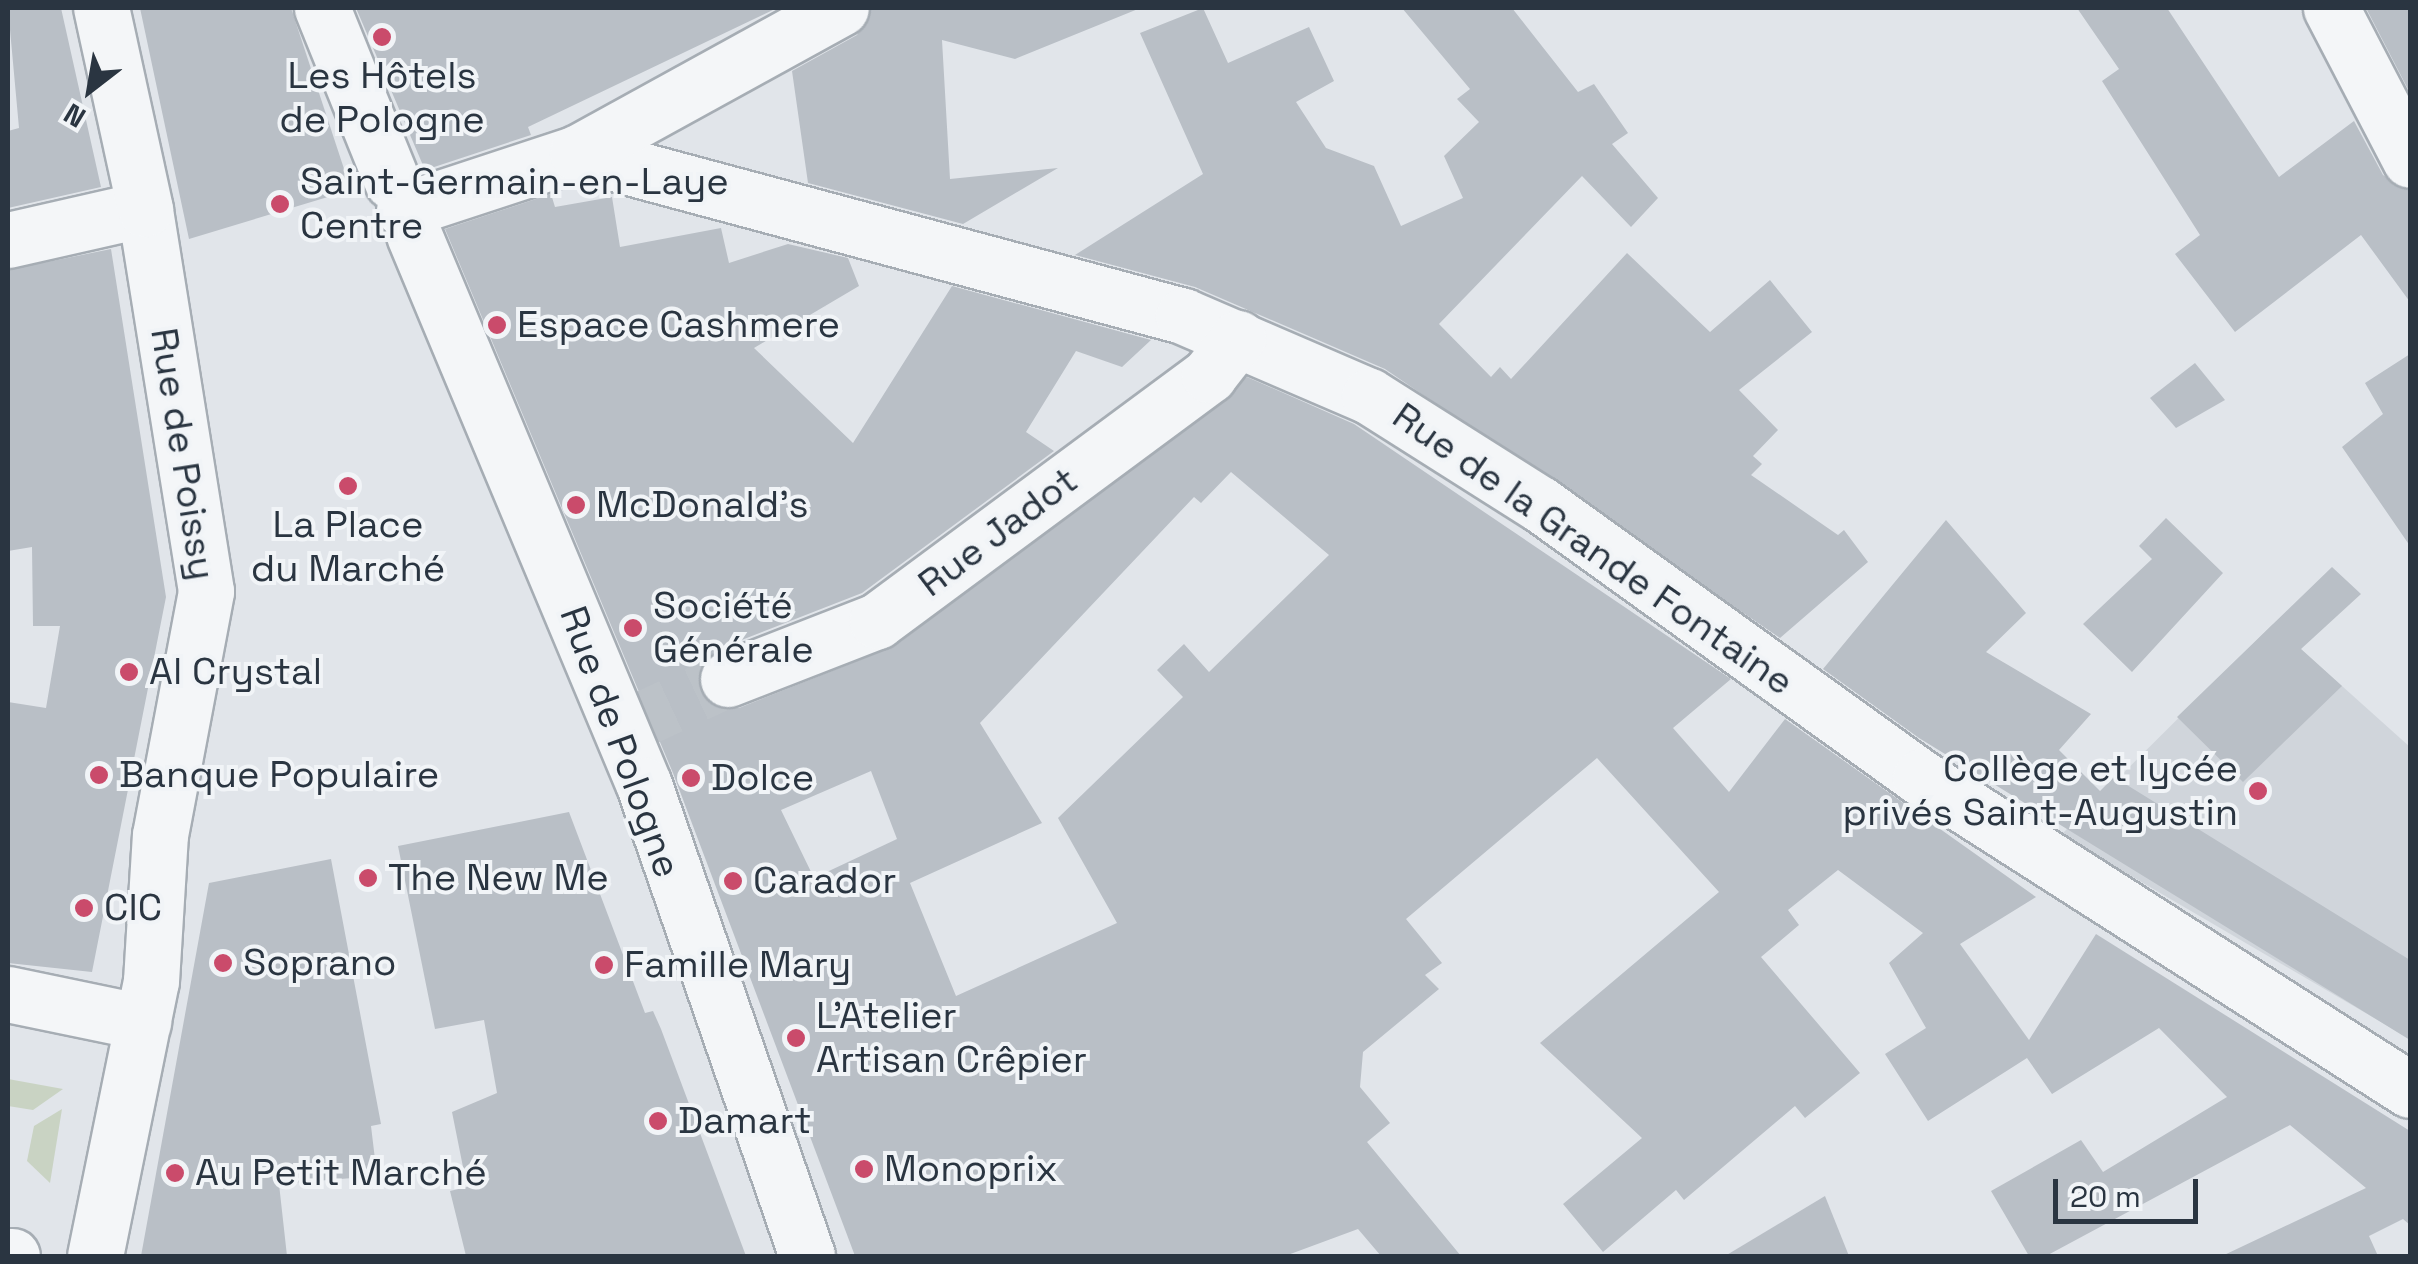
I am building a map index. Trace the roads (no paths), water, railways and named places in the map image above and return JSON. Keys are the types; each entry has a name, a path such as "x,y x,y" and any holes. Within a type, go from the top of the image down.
{"street":[{"name":"Rue de Poissy","path":"95,1256 144,1022 164,872 160,835 206,591 145,208 101,8"},
{"name":"Rue de Pologne","path":"323,8 644,785 672,887 807,1256"},
{"path":"403,208 577,152 841,8"},
{"path":"2331,8 2410,160"},
{"name":"Rue de la Grande Fontaine","path":"577,152 1238,338 1440,435 1872,744 2410,1090"},
{"path":"8,240 145,208"},
{"name":"Rue Jadot","path":"728,679 877,621 1210,375 1238,338"},
{"path":"8,994 144,1022"}],"tunnel":[{"path":"621,729 728,679"}],"place":[{"name":"Les Hôtels de Pologne","path":"382,37"},
{"name":"Saint-Germain-en-Laye Centre","path":"280,204"},
{"name":"Espace Cashmere","path":"497,325"},
{"name":"La Place du Marché","path":"348,486"},
{"name":"McDonald's","path":"576,505"},
{"name":"Société Générale","path":"633,628"},
{"name":"Al Crystal","path":"129,672"},
{"name":"Banque Populaire","path":"99,775"},
{"name":"Dolce","path":"691,778"},
{"name":"Collège et lycée privés Saint-Augustin","path":"2258,791"},
{"name":"The New Me","path":"368,878"},
{"name":"Carador","path":"733,881"},
{"name":"CIC","path":"84,908"},
{"name":"Soprano","path":"223,963"},
{"name":"Famille Mary","path":"604,965"},
{"name":"L'Atelier Artisan Crêpier","path":"796,1038"},
{"name":"Damart","path":"658,1121"},
{"name":"Monoprix","path":"864,1169"},
{"name":"Au Petit Marché","path":"175,1173"}]}
